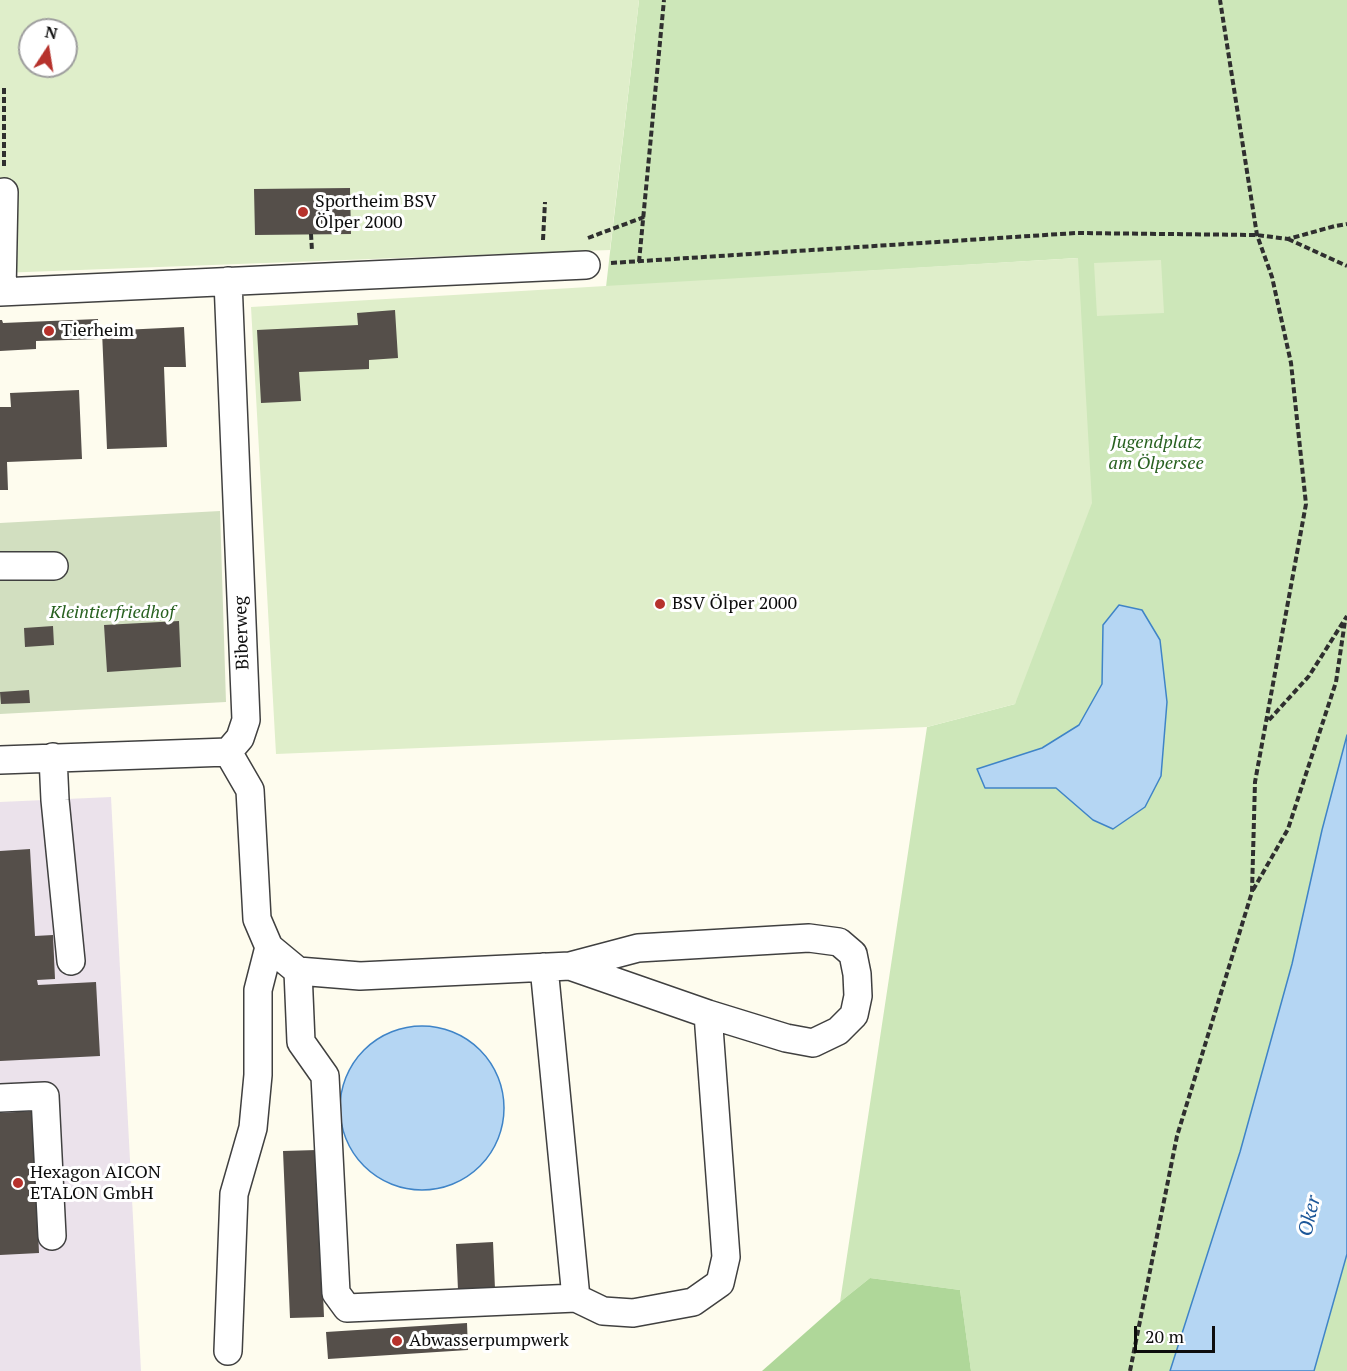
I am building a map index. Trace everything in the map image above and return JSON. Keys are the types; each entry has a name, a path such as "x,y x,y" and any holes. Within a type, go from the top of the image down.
{"street":[{"path":"4,192 1,292 586,265"},
{"name":"Biberweg","path":"228,281 246,720 240,738 228,752"},
{"path":"0,566 54,566"},
{"path":"0,760 228,752 250,790 258,919 269,947 298,971 360,976 557,967 638,948 809,938 838,942 853,954 858,996 854,1015 837,1031 813,1042 786,1038 557,967"},
{"path":"53,757 71,962"},
{"path":"228,1351 234,1194 253,1128 258,1075 258,990 269,947"},
{"path":"557,967 576,1298"},
{"path":"298,971 301,1042 325,1076 336,1293 347,1308 576,1298 603,1311 633,1313 693,1302 720,1283 726,1257 708,1014"},
{"path":"0,1098 45,1096 52,1236"}],"path":[{"path":"639,262 664,0"},
{"path":"1220,0 1257,235 1272,278 1291,363 1306,504 1268,722 1255,782 1252,892"},
{"path":"4,88 4,155"},
{"path":"541,267 545,202"},
{"path":"1288,239 1347,224"},
{"path":"586,265 1076,233 1257,235 1288,239 1347,266"},
{"path":"1268,722 1309,676 1346,618"},
{"path":"1130,1371 1177,1136 1252,892 1288,829 1305,780 1336,682 1346,618"}],"shaded area":[{"path":"111,797 141,1371 0,1371 0,802"}],"green space":[{"path":"0,0 639,0 610,250 0,273"},
{"name":"Jugendplatz am Ölpersee","path":"639,0 1347,0 1347,1371 971,1371 960,1290 870,1278 840,1302 927,727 1015,704 1078,258 606,287"},
{"name":"BSV Ölper 2000","path":"1078,258 1092,503 1015,704 927,727 276,754 251,307"},
{"path":"1161,260 1164,313 1097,316 1094,263"},
{"name":"Kleintierfriedhof","path":"220,511 226,702 0,714 0,523"},
{"path":"870,1278 960,1290 971,1371 762,1371 840,1302"}],"water":[{"path":"1119,605 1142,610 1160,640 1167,702 1161,776 1145,807 1113,829 1093,820 1056,788 985,788 977,769 1042,748 1079,725 1102,684 1103,625"},
{"name":"Oker","path":"1347,735 1347,1254 1314,1371 1170,1371 1240,1152 1292,964 1322,830"},
{"path":"422,1026 453,1032 480,1050 498,1077 504,1108 498,1139 480,1166 453,1184 422,1190 391,1184 364,1166 346,1139 340,1108 346,1077 364,1050 391,1032"}],"building":[{"name":"Sportheim BSV Ölper 2000","path":"350,188 351,234 255,235 254,189"},
{"path":"395,310 398,358 369,360 369,369 299,372 301,401 261,403 257,330 358,325 357,313"},
{"name":"Tierheim","path":"98,319 99,339 36,341 36,349 0,351 0,320 3,323"},
{"path":"184,327 186,367 164,367 167,447 107,449 102,331"},
{"path":"79,390 82,459 7,462 8,490 0,490 0,407 11,407 10,393"},
{"path":"179,621 181,667 107,672 104,625"},
{"path":"53,626 54,645 25,647 24,628"},
{"path":"29,690 30,703 1,704 0,692"},
{"path":"30,849 35,936 53,935 55,979 37,980 38,985 96,982 100,1056 0,1061 0,851"},
{"name":"Hexagon AICON ETALON GmbH","path":"33,1111 39,1253 0,1255 0,1113"},
{"path":"317,1150 324,1317 290,1318 283,1151"},
{"path":"493,1242 495,1289 458,1290 456,1244"},
{"name":"Abwasserpumpwerk","path":"467,1323 468,1350 328,1359 326,1332"}],"place":[{"name":"Sportheim BSV Ölper 2000","path":"303,212"},
{"name":"Tierheim","path":"49,331"},
{"name":"BSV Ölper 2000","path":"660,604"},
{"name":"Hexagon AICON ETALON GmbH","path":"18,1183"},
{"name":"Abwasserpumpwerk","path":"397,1341"}]}
